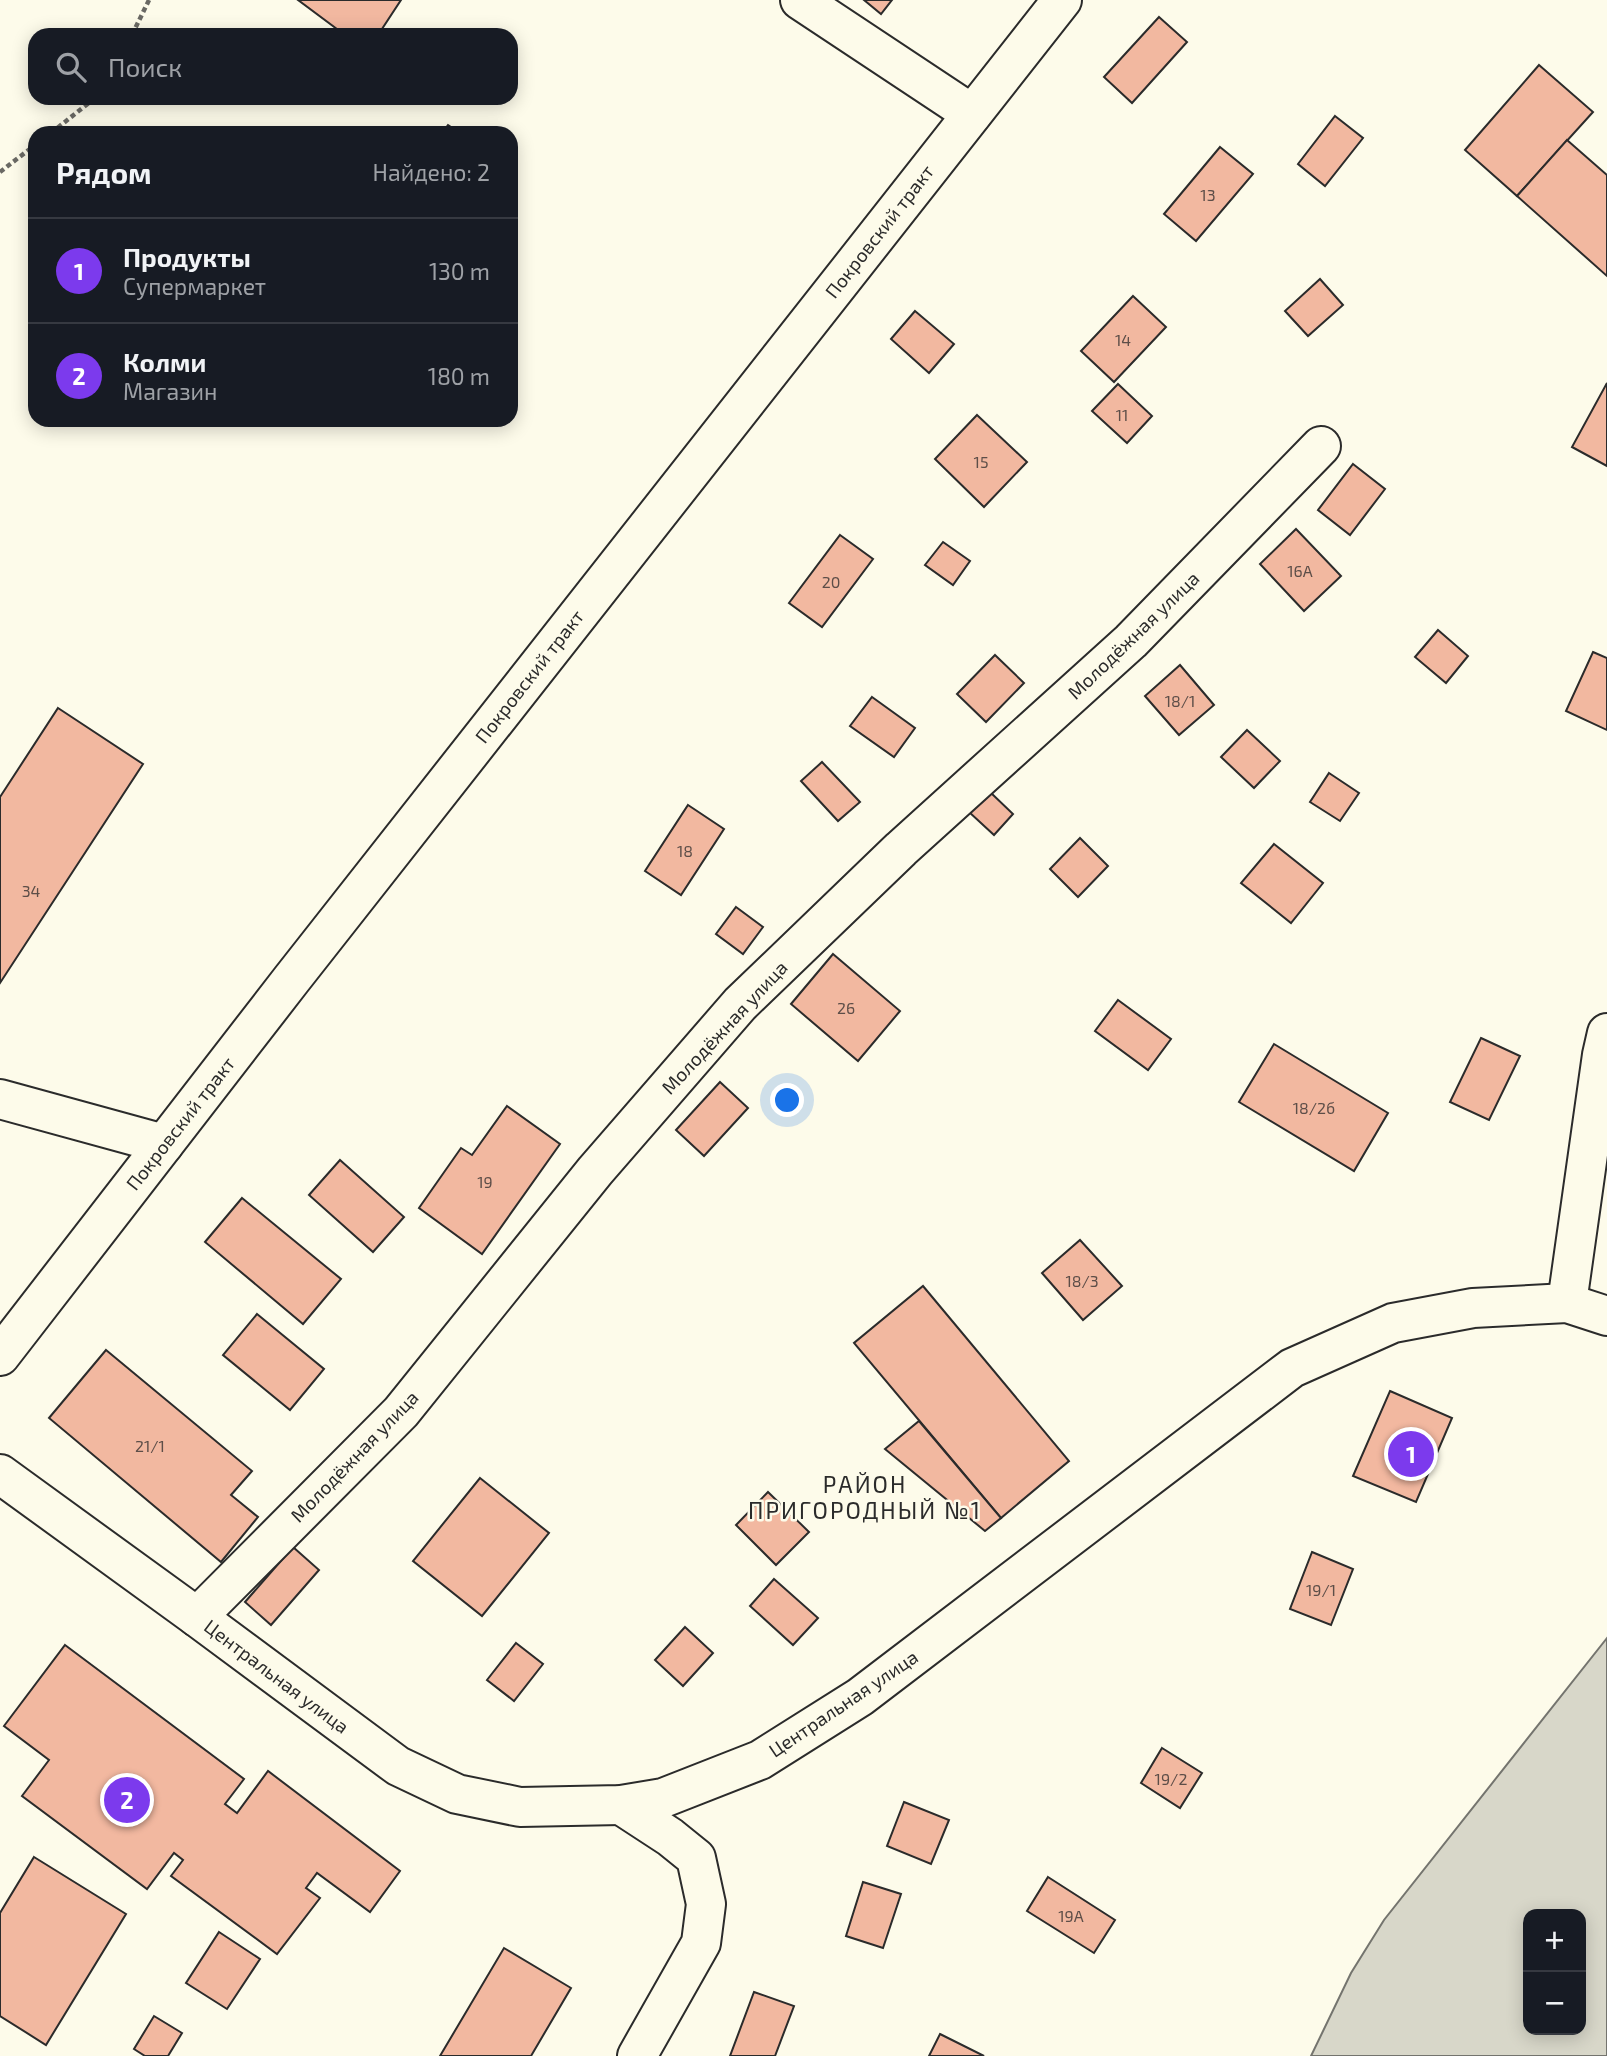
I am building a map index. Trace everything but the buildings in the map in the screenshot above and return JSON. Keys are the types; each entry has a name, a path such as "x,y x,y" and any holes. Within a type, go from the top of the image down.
{"street":[{"path":"800,0 972,114"},
{"name":"Покровский тракт","path":"0,1356 765,375 1062,0"},
{"name":"Молодёжная улица","path":"197,1617 401,1412 596,1171 740,1004 901,849 1131,640 1321,446"},
{"path":"1567,1303 1607,1033"},
{"path":"0,1099 164,1144"},
{"name":"Центральная улица","path":"0,1474 398,1766 457,1794 520,1807 621,1805 663,1798 760,1760 860,1697 1292,1368 1393,1323 1473,1308 1567,1303 1607,1316"},
{"path":"621,1805 670,1837 696,1858 706,1904 702,1943 637,2056"}],"path":[{"path":"135,28 149,0"},
{"path":"60,126 86,105"},
{"path":"0,172 28,150"}],"shaded area":[{"path":"1607,1638 1607,2056 1311,2056 1351,1973 1384,1920"}],"place":[{"name":"Продукты","path":"1411,1454"},
{"name":"Колми","path":"127,1800"}],"district":[{"name":"РАЙОН ПРИГОРОДНЫЙ №1","path":"865,1497"}]}
